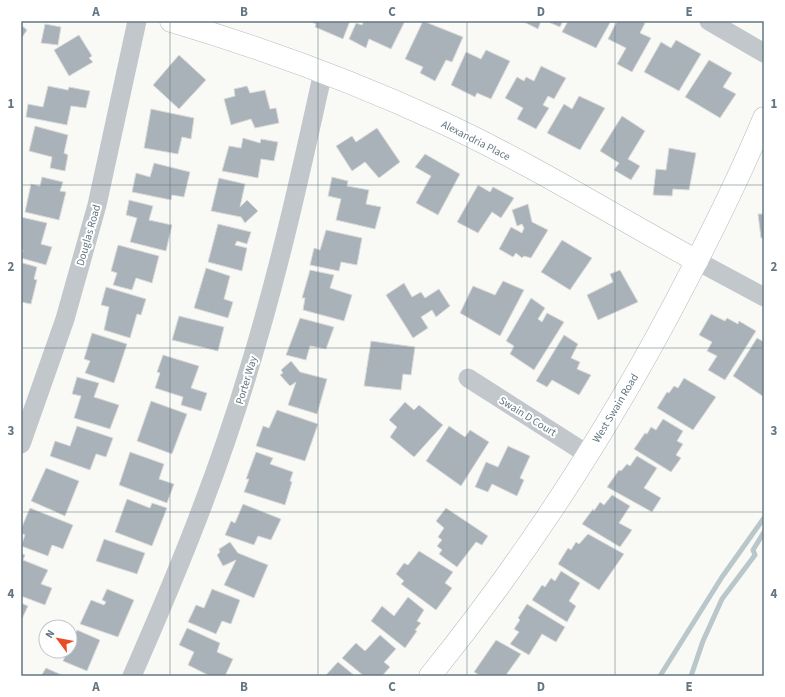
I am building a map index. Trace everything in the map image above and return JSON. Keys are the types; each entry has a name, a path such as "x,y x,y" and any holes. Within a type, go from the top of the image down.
{"street":[{"name":"Douglas Road","path":"21,444 64,319 97,205 137,21"},
{"name":"Alexandria Place","path":"171,21 234,40 323,72 440,121 532,168 696,261 764,296"},
{"path":"709,21 764,53"},
{"name":"Porter Way","path":"132,676 168,596 197,520 249,370 291,216 323,72"},
{"name":"West Swain Road","path":"430,676 512,568 587,454 648,353 717,222 764,118"},
{"name":"Swain D Court","path":"468,378 587,454"}],"building":[{"path":"310,21 350,21 343,39 315,27 316,24"},
{"path":"364,21 405,21 391,49 369,39 366,48 349,39 356,23 362,25"},
{"path":"423,21 463,37 452,62 446,60 435,81 420,73 423,67 405,59"},
{"path":"522,21 541,21 538,29"},
{"path":"546,21 563,21 560,27"},
{"path":"568,21 611,21 596,48 562,32"},
{"path":"617,21 641,21 645,23 640,33 651,38 632,72 617,64 626,48 608,39"},
{"path":"45,24 61,27 58,45 41,43"},
{"path":"21,25 27,30 21,39"},
{"path":"79,35 92,56 89,58 93,62 69,76 54,50"},
{"path":"676,40 701,54 679,91 644,72 661,42 671,48"},
{"path":"486,50 510,61 491,99 477,93 475,97 451,85 466,52 481,59"},
{"path":"179,55 206,80 179,109 153,85"},
{"path":"709,60 732,73 723,87 736,94 720,118 685,97"},
{"path":"541,66 566,78 554,99 548,96 543,105 549,108 536,129 517,119 523,108 505,98 517,77 524,81 526,77 534,81"},
{"path":"48,86 68,90 69,87 90,91 86,108 71,106 67,125 26,117 28,104 43,107"},
{"path":"247,86 250,93 265,90 270,109 276,108 279,123 255,128 251,119 231,125 224,99 235,96 234,89"},
{"path":"579,96 605,108 580,150 547,133 564,104 572,109"},
{"path":"151,109 194,118 191,139 182,137 178,154 144,148"},
{"path":"622,116 645,131 628,159 640,166 631,180 614,170 619,163 600,151"},
{"path":"35,126 68,135 64,153 68,155 65,171 50,168 52,157 29,151"},
{"path":"377,128 400,162 379,178 365,162 352,171 336,146 352,136 356,142"},
{"path":"243,138 260,143 261,139 278,142 274,161 261,159 258,178 222,171 229,146 241,148"},
{"path":"669,148 696,153 689,190 673,189 672,196 653,195 656,169 666,170"},
{"path":"425,154 460,174 438,215 416,203 431,176 415,167"},
{"path":"154,163 190,172 184,197 172,195 171,200 132,192 136,173 150,177"},
{"path":"42,177 63,182 60,191 66,192 59,220 25,212 31,184 40,186"},
{"path":"332,177 348,181 347,186 369,190 366,204 381,207 375,229 336,220 341,199 328,196"},
{"path":"219,178 245,184 240,207 247,200 258,211 245,223 241,217 211,211"},
{"path":"478,185 490,192 493,187 514,198 501,218 492,212 478,233 457,222"},
{"path":"129,200 153,206 149,220 172,225 166,251 130,242 137,218 126,215"},
{"path":"528,204 532,222 548,230 531,258 524,256 522,258 516,253 513,257 499,249 511,227 522,233 524,228 522,224 517,226 512,210"},
{"path":"758,214 764,214 764,238 761,238"},
{"path":"21,217 47,223 41,244 52,247 46,265 21,258 23,250 21,250"},
{"path":"218,224 251,232 247,244 237,241 235,245 247,248 242,271 208,262"},
{"path":"326,230 362,238 357,265 341,262 339,271 310,265 314,248 320,250"},
{"path":"562,240 592,258 570,290 541,272"},
{"path":"118,245 159,256 152,283 136,278 132,290 113,285 117,273 111,271"},
{"path":"23,263 37,267 34,279 37,280 31,304 21,302 21,264"},
{"path":"206,268 230,276 224,299 233,302 228,318 194,308"},
{"path":"310,270 334,275 330,288 352,295 344,321 303,310 305,298 302,298"},
{"path":"620,270 638,302 598,320 587,295 613,282 610,274"},
{"path":"503,281 524,290 500,336 460,313 473,286 495,295"},
{"path":"404,283 412,297 421,292 425,298 439,289 450,306 436,317 432,310 421,317 428,328 413,338 386,295"},
{"path":"106,287 146,299 141,315 137,314 130,338 104,330 109,307 101,305"},
{"path":"531,298 545,308 538,319 542,322 547,313 564,322 534,370 510,354 514,346 506,341"},
{"path":"711,314 725,321 727,318 738,324 739,321 756,331 725,380 708,370 717,356 707,351 712,342 699,335"},
{"path":"179,316 224,327 218,351 172,340"},
{"path":"300,318 334,327 326,349 310,346 306,360 286,355"},
{"path":"92,333 127,344 114,383 85,373 90,361 84,359"},
{"path":"564,335 578,344 571,358 580,362 577,369 591,375 579,395 552,380 547,387 536,381"},
{"path":"757,338 764,342 764,397 733,376"},
{"path":"371,341 415,347 411,375 403,374 401,390 364,386"},
{"path":"163,355 199,366 191,388 207,393 201,411 181,405 183,397 155,388 160,373 157,372"},
{"path":"291,361 300,372 327,379 317,414 288,405 296,382 290,386 280,375 283,373 281,370"},
{"path":"77,377 99,383 94,397 119,405 110,429 74,418 81,396 72,394"},
{"path":"684,378 716,397 693,430 657,408 667,392 669,393 674,386 678,388"},
{"path":"151,401 187,414 172,454 137,441"},
{"path":"405,402 414,410 419,405 443,425 414,457 390,437 397,427 389,420"},
{"path":"277,410 318,424 305,461 256,446 263,426 269,428"},
{"path":"663,419 683,431 677,441 683,444 676,455 681,458 671,472 634,449 645,433 647,434 651,427 656,430"},
{"path":"77,426 113,438 106,457 96,454 90,470 50,456 55,441 70,446"},
{"path":"449,426 465,437 470,430 489,442 461,486 426,461"},
{"path":"508,446 530,456 520,478 524,480 517,496 492,484 488,492 475,487 486,462 498,467"},
{"path":"130,452 164,464 159,479 174,484 167,503 119,485"},
{"path":"256,452 273,458 270,464 293,472 290,481 292,482 285,505 244,492 249,479 246,479"},
{"path":"637,456 657,468 644,488 661,498 652,512 607,487 619,470 621,471 627,464 630,466"},
{"path":"46,468 79,481 65,516 31,501"},
{"path":"612,495 630,506 619,523 632,530 620,547 582,524 600,502 604,505"},
{"path":"127,499 150,508 152,503 167,508 152,546 115,532"},
{"path":"243,504 281,519 271,540 258,536 254,545 225,535 231,521 235,523"},
{"path":"30,508 73,525 63,549 52,545 48,556 21,546 25,535 21,533 21,529"},
{"path":"446,508 488,536 482,545 476,542 457,567 439,554 442,550 437,546 442,540 438,537 444,528 436,521"},
{"path":"588,534 624,554 599,590 558,564 568,548 571,550 576,542 579,544"},
{"path":"104,539 145,553 137,574 96,561"},
{"path":"230,542 238,553 268,565 254,598 224,585 236,560 223,566 217,555 220,552 219,549"},
{"path":"419,551 453,572 445,583 452,588 436,610 401,584 404,581 396,574 404,563 408,565"},
{"path":"21,553 25,555 23,560 48,570 41,584 52,588 45,605 21,596"},
{"path":"561,571 580,583 569,601 576,606 567,622 532,600 542,585 545,587 551,578 555,581"},
{"path":"107,589 134,600 118,637 80,624 91,600 104,605 106,602 102,600"},
{"path":"212,589 240,600 231,624 222,621 216,634 188,622 196,605 204,608"},
{"path":"408,597 424,610 417,621 421,623 415,630 417,631 405,648 371,621 382,606 394,616"},
{"path":"21,603 28,606 21,621"},
{"path":"527,604 565,627 556,642 542,634 529,655 510,644 519,632 514,629 520,620 518,618"},
{"path":"187,628 220,643 217,652 233,659 225,676 210,676 188,665 194,652 179,645"},
{"path":"78,630 100,640 87,671 63,661 64,659 78,659"},
{"path":"380,635 396,649 384,662 390,667 382,676 364,676 342,658 356,643 365,651"},
{"path":"496,640 521,654 506,675 507,676 481,676 474,672"},
{"path":"338,662 355,676 325,676"},
{"path":"46,668 64,676 41,676"}],"waterway":[{"path":"660,676 722,577 764,518"},
{"path":"691,676 703,641 722,599 755,555 753,550 764,532"}]}
